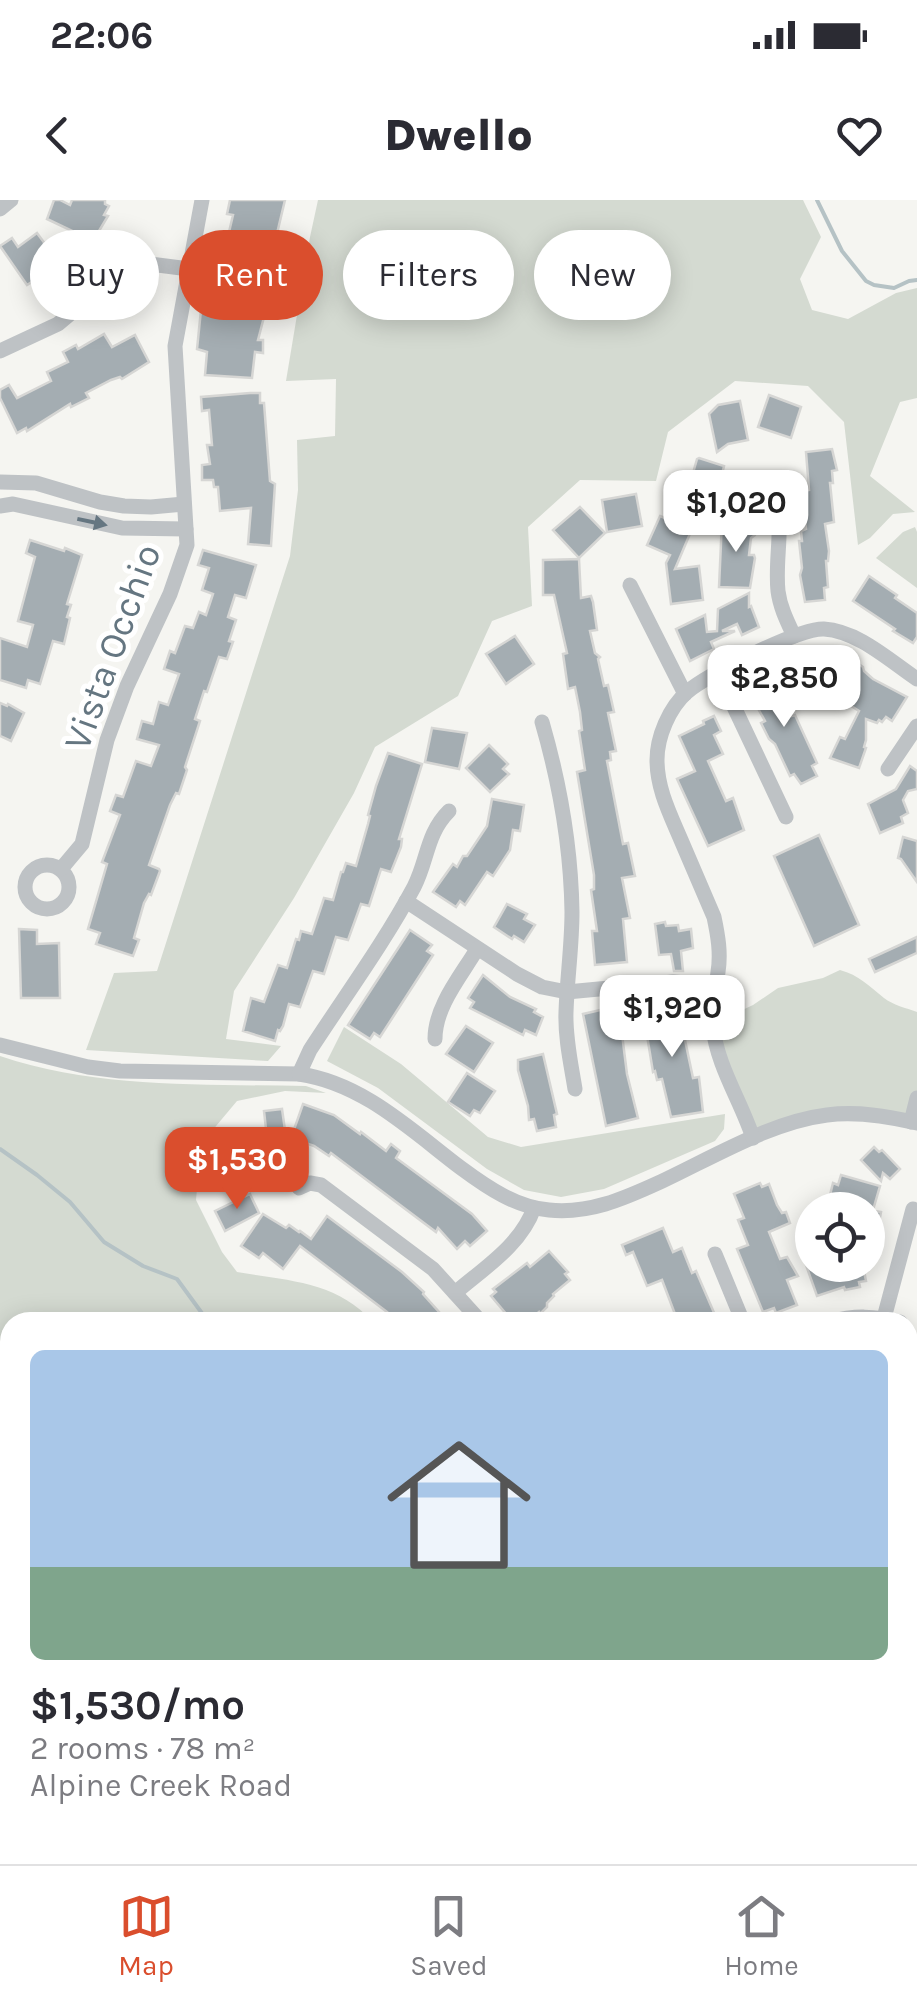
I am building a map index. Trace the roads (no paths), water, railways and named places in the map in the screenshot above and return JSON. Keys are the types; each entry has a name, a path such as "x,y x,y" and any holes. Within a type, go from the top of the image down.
{"street":[{"path":"0,209 11,200"},
{"name":"Vista Occhio","path":"196,230 202,200"},
{"path":"0,351 58,324 115,276 150,264 179,268"},
{"name":"Vista Occhio","path":"61,869 82,844 107,740 187,545 175,346 180,320"},
{"path":"0,482 36,483 124,506 184,504"},
{"path":"768,482 780,516 778,590 794,636"},
{"path":"0,506 13,504 122,528 186,529"},
{"path":"630,585 685,694"},
{"path":"754,1138 717,1048 712,1013 720,957 714,917 663,797 658,780 658,742 685,694 718,673 812,630 841,632 854,638 917,679"},
{"path":"718,673 786,817"},
{"path":"542,722 568,849 572,932 567,1040 575,1089"},
{"path":"888,769 917,726"},
{"path":"299,1074 310,1050 406,900 422,869 435,827 449,811"},
{"path":"406,900 529,982 567,992 673,982 716,985"},
{"path":"435,1038 443,1006 477,949"},
{"path":"0,1045 88,1068 120,1072 299,1074 329,1080 354,1091 483,1184 521,1204 564,1211 606,1205 800,1120 829,1114 865,1114 914,1123 917,1098"},
{"path":"299,1188 310,1183 322,1185 422,1260 471,1312"},
{"path":"455,1293 516,1240 534,1208"},
{"path":"894,1312 913,1209"},
{"path":"715,1254 739,1312"}],"waterway":[{"path":"817,200 842,251 866,281 894,288 917,280"},
{"path":"0,1149 70,1202 104,1242 143,1266 177,1279 201,1312"}]}
